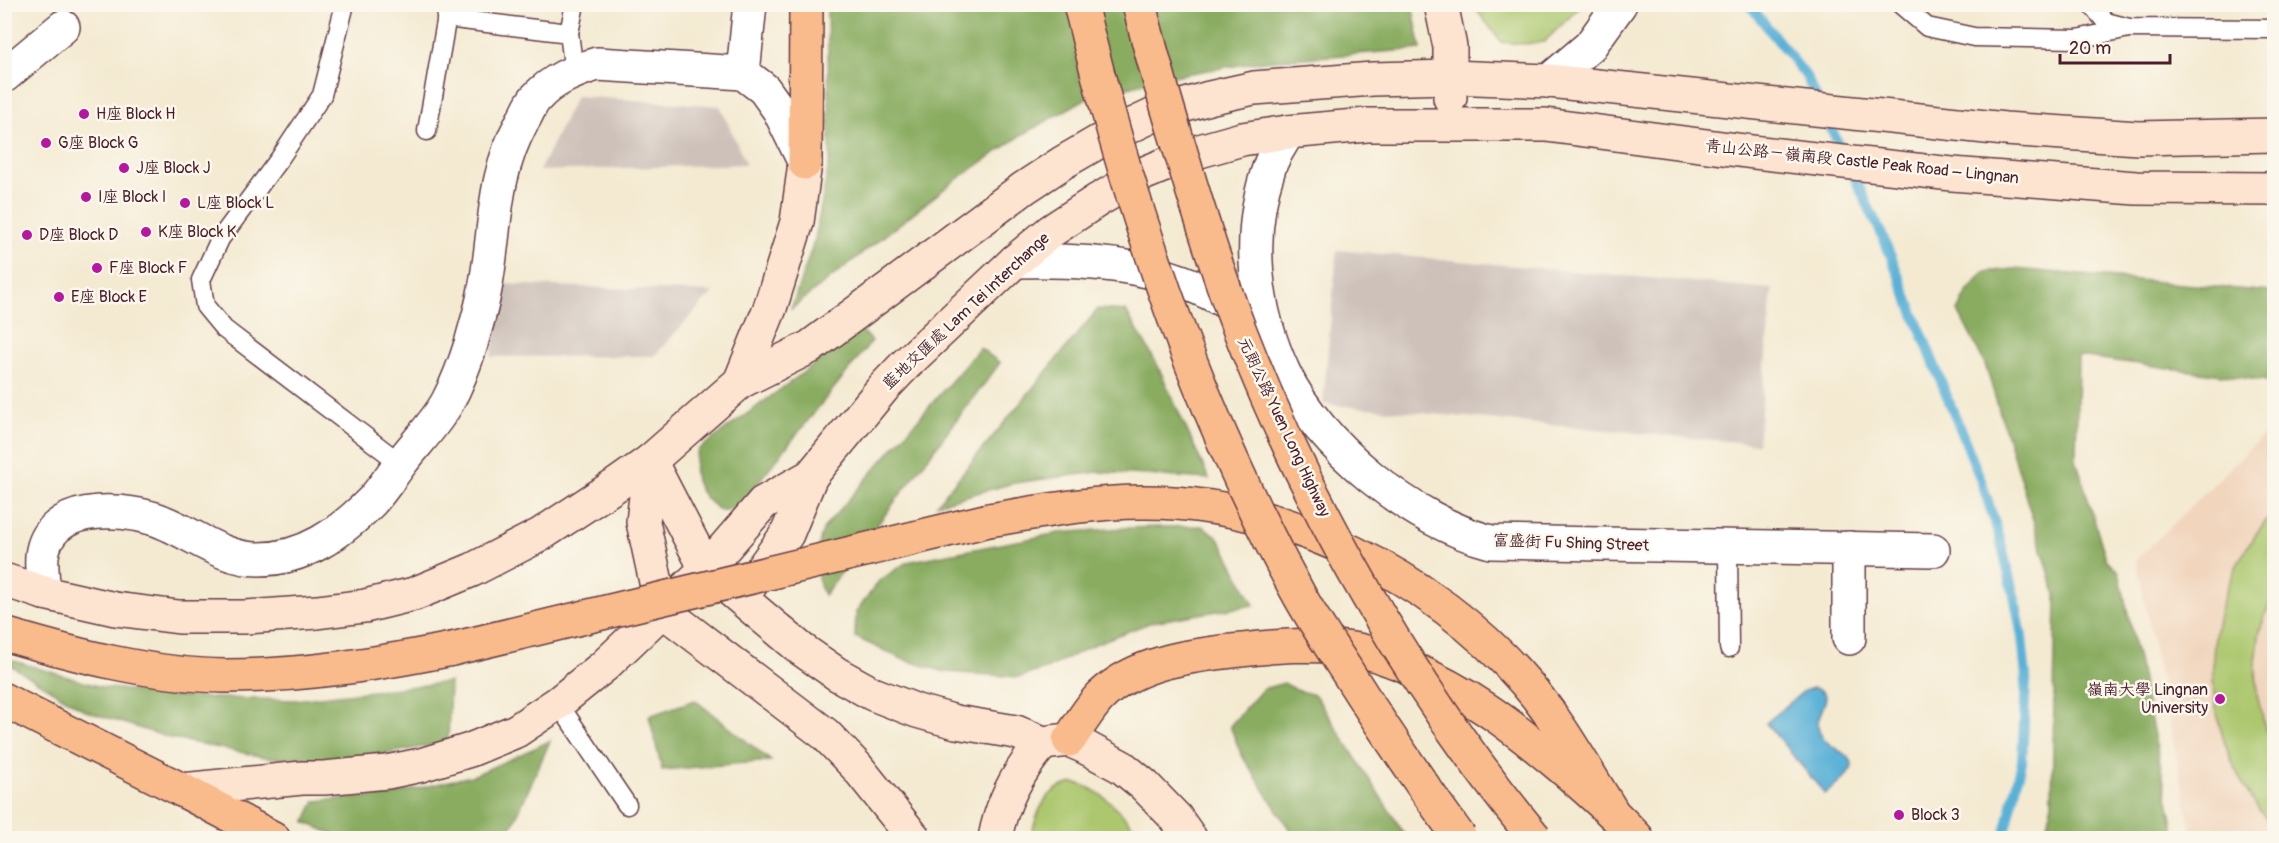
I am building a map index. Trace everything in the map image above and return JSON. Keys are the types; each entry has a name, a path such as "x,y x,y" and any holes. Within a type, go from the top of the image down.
{"main road":[{"path":"740,382 770,308 797,222 805,164 806,4"},
{"path":"1080,4 1121,157 1152,254 1183,341 1250,498 1303,602 1403,760 1460,838"},
{"name":"元朗公路 Yuen Long Highway","path":"1139,4 1150,53 1205,230 1240,330 1285,437 1365,590 1416,674 1473,759 1535,838"},
{"path":"1441,4 1450,47 1450,124"},
{"path":"4,580 44,593 115,609 179,617 317,612 365,606 414,594 472,570 540,535 650,461 740,382 810,347 1024,188 1062,163 1105,138 1156,114 1209,98 1254,88 1373,79 1450,77 1549,81 1948,124 2138,138 2274,135"},
{"name":"藍地交匯處 Lam Tei Interchange","path":"706,569 763,503 811,476 884,387 1015,261 1051,231 1098,200 1145,173 1196,152 1242,139 1288,132 1367,125 1450,124"},
{"name":"青山公路－嶺南段 Castle Peak Road – Lingnan","path":"1450,124 1546,125 1753,152 1952,174 2136,188 2274,189"},
{"path":"650,461 706,569 801,649 837,674 873,694 917,711 956,722 1056,741 1122,767 1144,785 1176,818 1190,838"},
{"path":"650,461 643,522 662,610 825,734 857,767 914,838"},
{"path":"740,599 788,534 811,476"},
{"path":"4,634 44,646 115,662 175,672 223,676 337,669 452,649 989,520 1093,504 1143,502 1192,505 1232,512 1284,526 1330,542 1405,579 1438,603 1473,631 1512,669 1552,717 1611,810"},
{"path":"182,790 302,777 354,776 421,765 470,750 516,731 558,703 604,666 706,569"},
{"path":"995,838 1014,782 1025,763 1056,741 1100,697 1120,681 1145,669 1210,654 1286,645 1333,646 1361,650 1454,688 1524,736 1611,810 1637,838"},
{"path":"4,700 273,838"}],"street":[{"path":"743,73 750,4"},
{"path":"1549,81 1590,46 1620,4"},
{"path":"4,76 63,27"},
{"path":"44,593 42,554 57,525 72,517 92,513 134,514 173,526 227,554 258,559 304,551 345,527 374,499 448,402 470,346 484,294 498,186 513,140 536,99 559,79 574,71 597,64 743,73 764,89 779,110 805,164"},
{"name":"富盛街 Fu Shing Street","path":"1288,132 1269,165 1261,193 1256,229 1257,282 1270,333 1285,374 1310,414 1347,455 1375,481 1408,505 1440,524 1474,538 1508,544 1933,550"},
{"path":"1015,261 1066,260 1139,268 1183,281 1224,299 1270,333"},
{"path":"1849,548 1849,638"}],"lane":[{"path":"345,4 322,95 280,158 220,239 201,280 205,306 224,329 400,463"},
{"path":"574,71 569,33 575,4"},
{"path":"1900,4 1927,27 1974,37 2077,39 2129,28 2274,29"},
{"path":"2091,4 2106,22 2129,28"},
{"path":"427,131 448,11 569,33"},
{"path":"1728,546 1729,648"},
{"path":"558,703 627,805"}],"shaded area":[{"path":"576,96 720,106 746,164 539,171"},
{"path":"1337,250 1772,289 1758,444 1323,404"},
{"path":"502,284 713,292 654,356 491,357"},
{"name":"嶺南大學 Lingnan University","path":"2274,425 2274,838 2193,838 2136,560"}],"green space":[{"path":"827,5 1412,5 1421,49 1264,61 1166,77 1087,98 1022,135 953,182 791,309 815,239 830,158"},
{"path":"1473,5 1582,5 1544,42 1524,44 1501,42"},
{"path":"2014,269 2271,292 2274,287 2274,382 2078,356 2076,459 2106,559 2119,572 2176,838 2044,838 2052,803 2056,595 1985,364 1958,311 1968,291 1984,272"},
{"path":"1098,309 1126,311 1157,364 1209,479 1098,472 1014,483 937,504"},
{"path":"861,330 872,341 738,507 721,511 706,499 695,477 695,459 698,450"},
{"path":"980,348 1000,363 824,595 818,578 816,562 824,528"},
{"path":"2274,512 2274,590 2260,630 2256,662 2257,695 2274,751 2274,828 2248,793 2229,754 2217,712 2213,670 2216,628 2228,586 2247,547"},
{"path":"1202,526 1216,535 1222,544 1254,605 1152,622 1095,644 1048,668 1020,677 945,672 902,659 855,637 856,612 879,581 907,562 1059,533 1124,528"},
{"path":"4,658 101,687 185,697 295,700 450,682 448,742 352,760 269,758 170,738 86,711 5,662"},
{"path":"1284,683 1296,690 1315,695 1407,838 1295,838 1241,754 1230,726 1263,689"},
{"path":"695,700 771,761 662,770 649,716"},
{"path":"550,741 507,838 342,838 305,822 315,801 391,795 475,775"},
{"path":"1074,783 1094,790 1113,804 1143,838 1031,838 1039,810 1049,795 1064,785"}],"water":[{"path":"1813,688 1825,694 1826,698 1818,725 1820,734 1848,756 1851,762 1851,768 1846,776 1825,794 1766,723 1804,691"}],"waterway":[{"path":"1749,4 1806,76 1883,237 1982,483 2000,539 2022,637 2026,678 2022,762 2004,838"}],"place":[{"name":"H座 Block H","path":"84,114"},
{"name":"G座 Block G","path":"46,143"},
{"name":"J座 Block J","path":"124,168"},
{"name":"I座 Block I","path":"86,197"},
{"name":"L座 Block L","path":"185,203"},
{"name":"K座 Block K","path":"146,232"},
{"name":"D座 Block D","path":"27,235"},
{"name":"F座 Block F","path":"97,268"},
{"name":"E座 Block E","path":"59,297"},
{"name":"嶺南大學 Lingnan University","path":"2220,699"},
{"name":"Block 3","path":"1899,815"}]}
